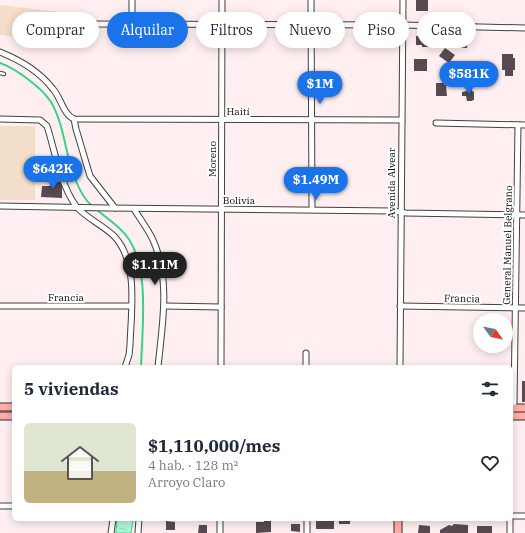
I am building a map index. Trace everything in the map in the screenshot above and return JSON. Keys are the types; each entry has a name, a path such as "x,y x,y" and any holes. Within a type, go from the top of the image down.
{"main road":[{"path":"0,407 12,407"},
{"path":"513,411 525,408"},
{"path":"513,413 525,416"},
{"path":"0,416 12,416"},
{"path":"398,521 398,533"}],"street":[{"path":"132,0 132,12"},
{"name":"Moreno","path":"222,0 222,12"},
{"path":"311,0 311,12"},
{"name":"Avenida Alvear","path":"402,0 402,12"},
{"path":"409,25 525,28"},
{"name":"Moreno","path":"221,365 222,48"},
{"path":"311,48 312,209"},
{"name":"Avenida Alvear","path":"400,365 402,48"},
{"path":"0,52 21,62 44,80 58,96 66,113 74,119 90,176 115,208"},
{"path":"0,119 40,120 44,122 52,139 61,172 72,200 114,237 121,246 129,267 131,306 129,350 125,365"},
{"name":"Haití","path":"74,119 402,120"},
{"path":"436,123 525,125"},
{"name":"General Manuel Belgrano","path":"513,406 518,125"},
{"name":"Bolivia","path":"0,206 134,209 312,209 525,215"},
{"path":"134,209 154,241 164,282 164,306 158,365"},
{"name":"Francia","path":"0,306 131,306"},
{"path":"164,306 221,307"},
{"name":"Francia","path":"400,306 525,308"},
{"path":"306,353 306,365"},
{"path":"0,506 12,506"},
{"path":"513,518 525,516"},
{"path":"111,533 113,521"},
{"path":"138,533 139,521"},
{"path":"220,521 220,533"},
{"path":"307,521 307,533"},
{"path":"510,533 511,521"}],"shaded area":[{"path":"0,5 58,12 12,12 12,36 0,35"},
{"path":"0,126 35,126 35,200 0,200"}],"water":[{"path":"117,521 133,521 131,533 116,533"}],"building":[{"path":"416,0 428,0 428,11 416,11"},
{"path":"445,48 455,55 449,63 439,56"},
{"path":"502,54 513,54 513,58 515,58 515,70 513,70 513,76 505,76 505,70 502,70"},
{"path":"414,59 427,59 427,71 414,71"},
{"path":"436,83 444,83 444,85 446,85 447,96 436,96"},
{"path":"467,88 472,88 472,91 474,92 473,101 467,101 466,96 462,96 462,92 467,91"},
{"path":"50,180 62,181 62,198 41,197 42,186 50,186"},
{"path":"522,381 525,381 525,402 522,402"},
{"path":"166,521 175,522 175,530 166,530"},
{"path":"271,521 271,532 256,533 256,522"},
{"path":"316,521 334,521 334,529 316,529"},
{"path":"339,521 350,521 350,524 339,524"},
{"path":"291,524 300,524 300,532 291,531"},
{"path":"454,524 468,525 468,533 440,533 440,530"},
{"path":"199,525 207,525 207,533 198,533"},
{"path":"419,525 430,526 430,533 418,533"},
{"path":"477,526 492,526 492,533 477,533"}],"waterway":[{"path":"0,63 15,70 29,80 41,90 51,102 56,111 72,171 82,195 92,206"},
{"path":"96,209 125,234 135,251 142,282 143,300 141,365"}]}
